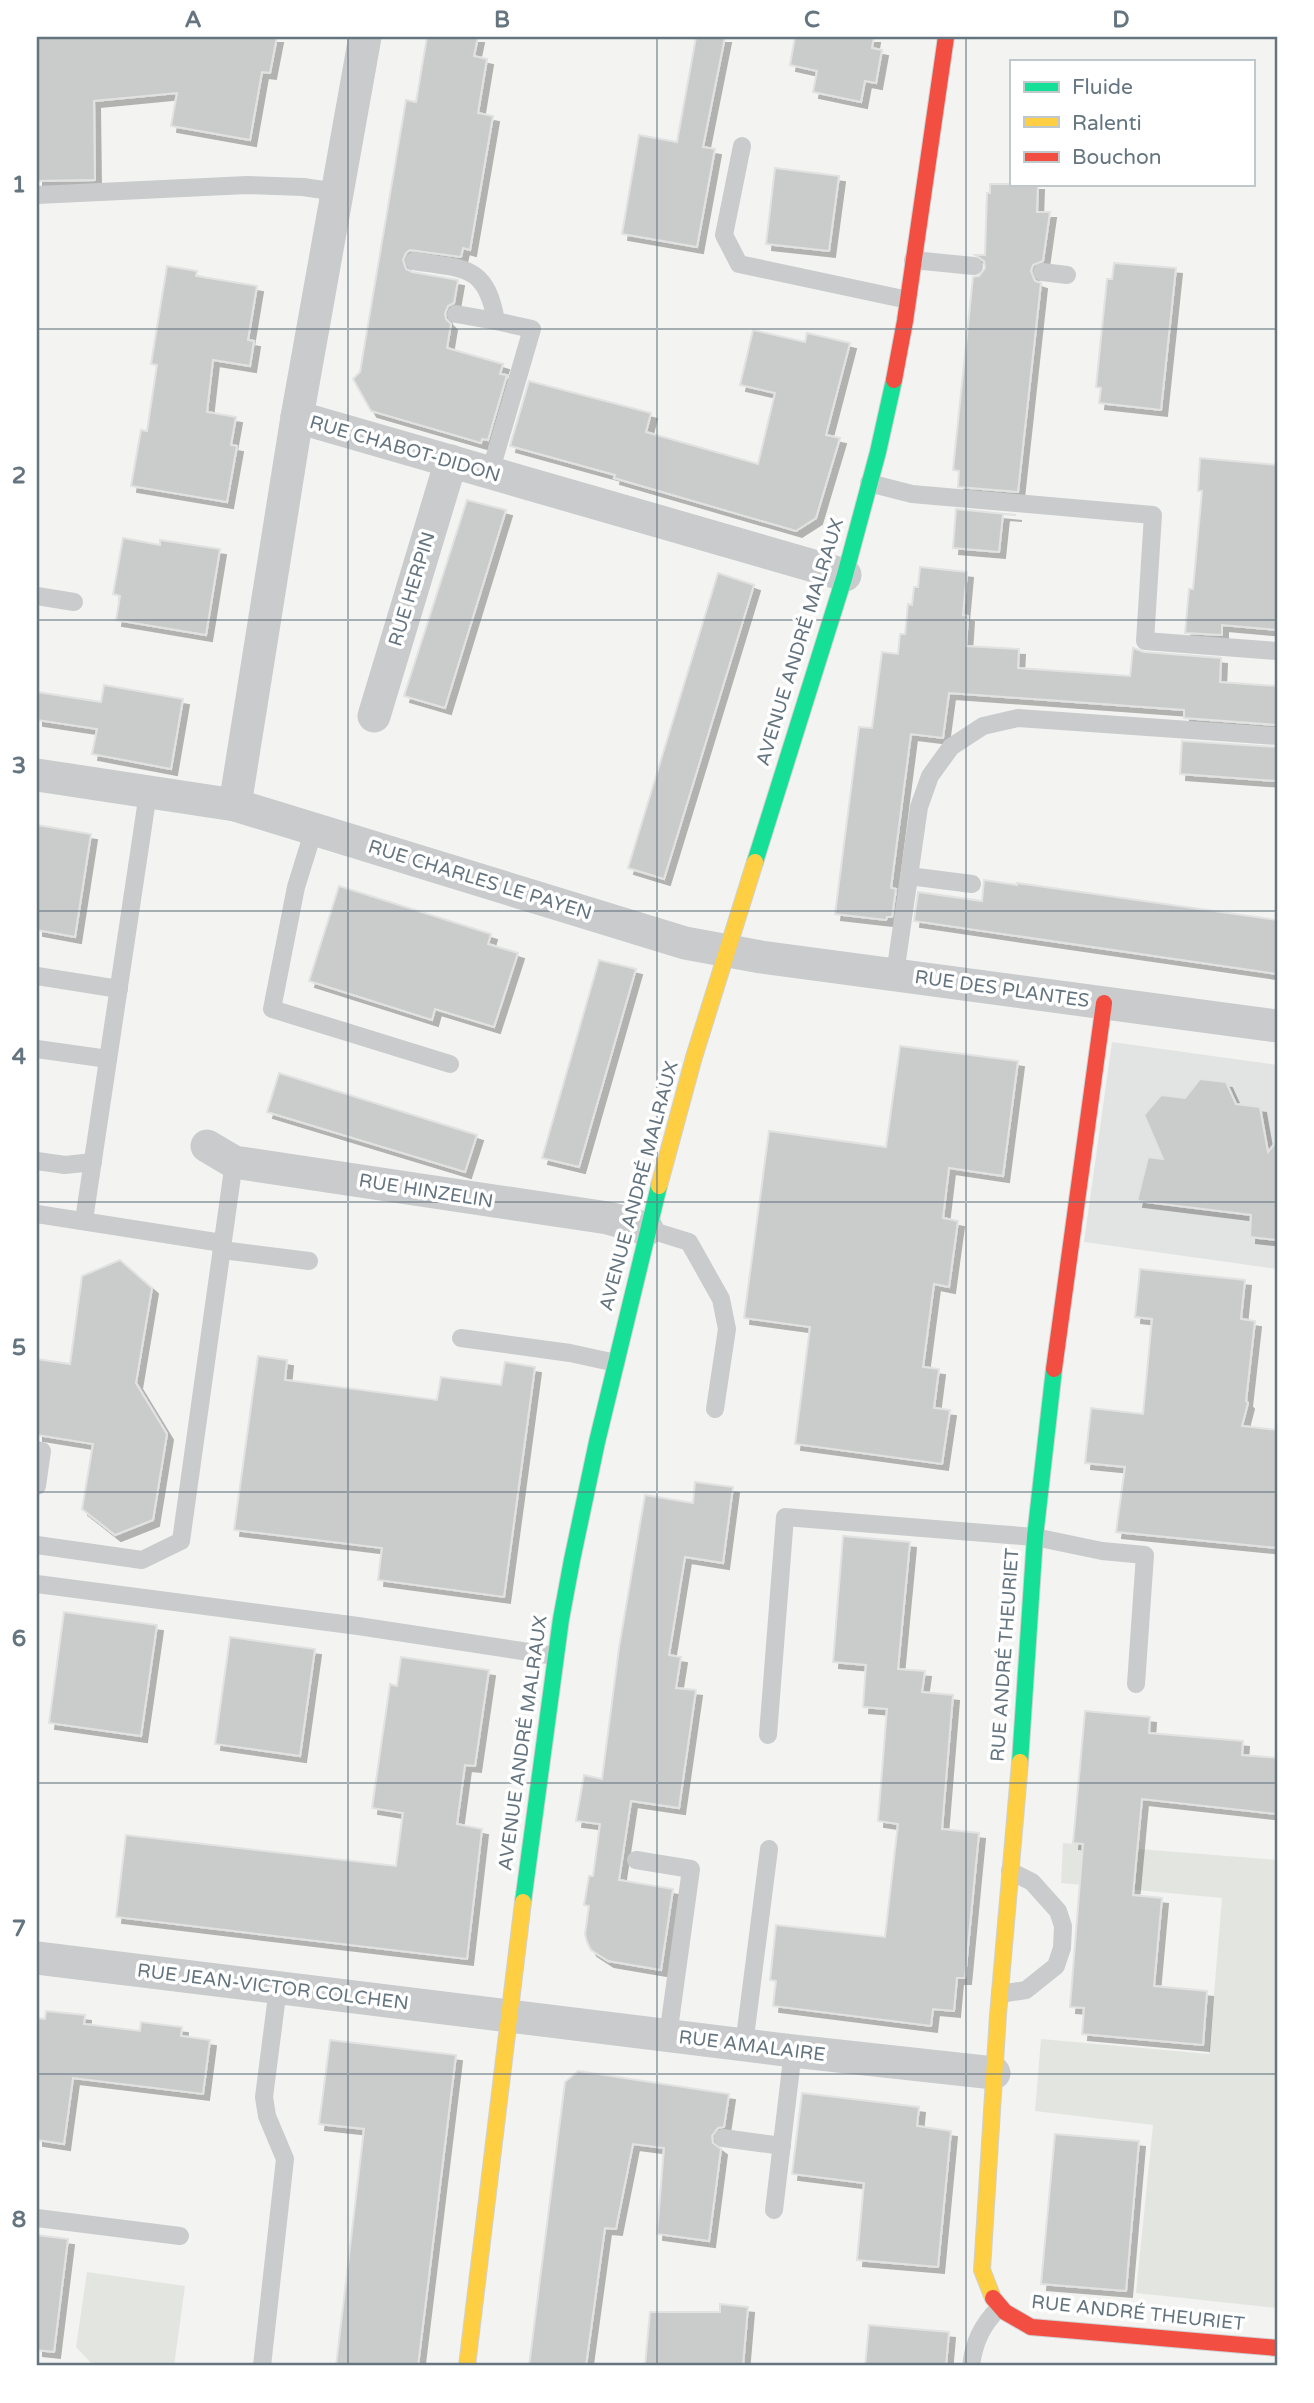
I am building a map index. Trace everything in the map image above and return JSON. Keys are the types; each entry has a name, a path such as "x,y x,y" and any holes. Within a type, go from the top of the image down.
{"main road":[{"name":"AVENUE ANDRÉ MALRAUX","path":"467,2366 532,1824 555,1656 572,1560 647,1229 706,1014 845,575 892,391 946,37"},
{"name":"RUE ANDRÉ THEURIET","path":"1104,1003 1050,1398 1035,1537 994,2073 982,2270 988,2291 999,2308 1012,2319 1031,2327 1277,2348"}],"street":[{"name":"RUE CHABOT-DIDON","path":"365,37 297,417 845,575"},
{"path":"235,805 297,417"},
{"name":"RUE HERPIN","path":"374,716 451,461"},
{"name":"RUE CHARLES LE PAYEN","path":"37,775 235,805 664,937 727,951"},
{"name":"RUE DES PLANTES","path":"727,951 1277,1027"},
{"name":"RUE HINZELIN","path":"221,1154 608,1219 647,1229"},
{"name":"RUE JEAN-VICTOR COLCHEN","path":"37,1958 510,2017"},
{"name":"RUE AMALAIRE","path":"510,2017 994,2073"}],"lane":[{"path":"742,146 724,235 739,264 908,300"},
{"path":"37,195 247,185 303,187 337,192"},
{"path":"914,260 974,266"},
{"path":"414,261 461,269 477,275 492,296 496,321"},
{"path":"1042,272 1067,275"},
{"path":"456,314 531,329 490,473"},
{"path":"869,483 912,494 1153,515 1145,641 1277,651"},
{"path":"37,596 74,602"},
{"path":"895,974 919,807 930,776 951,747 983,726 1018,718 1277,736"},
{"path":"84,1220 148,793"},
{"path":"314,829 296,887 272,1009 450,1064"},
{"path":"909,876 972,884"},
{"path":"37,976 119,989"},
{"path":"37,1049 108,1059"},
{"path":"37,1545 142,1560 180,1541 222,1246 221,1154"},
{"path":"37,1161 65,1165 93,1161"},
{"path":"37,1214 309,1261"},
{"path":"647,1229 689,1242 721,1299 727,1329 715,1409"},
{"path":"461,1338 570,1353 616,1363"},
{"path":"37,1450 42,1451 37,1486"},
{"path":"768,1735 785,1517 1035,1537 1102,1551 1145,1556 1136,1684"},
{"path":"37,1584 358,1626 555,1656"},
{"path":"744,2045 769,1849"},
{"path":"636,1860 691,1869 668,2036"},
{"path":"1000,1993 1026,1990 1056,1966 1062,1948 1063,1927 1058,1912 1032,1882 1010,1871"},
{"path":"262,2366 285,2167 282,2148 267,2116 264,2097 278,1988"},
{"path":"774,2210 793,2051"},
{"path":"723,2138 782,2146"},
{"path":"37,2218 180,2236"},
{"path":"971,2366 977,2338 986,2320 999,2308"}],"shaded area":[{"path":"1112,1042 1277,1065 1277,1269 1084,1242"},
{"path":"1063,1843 1277,1860 1277,2308 1136,2293 1153,2125 1035,2111 1041,2039 1209,2054 1222,1898 1061,1883"},
{"path":"87,2272 185,2286 174,2366 94,2366 76,2347"}],"building":[{"path":"37,37 277,37 270,73 262,72 250,140 171,126 177,93 94,101 95,180 37,181"},
{"path":"427,37 478,37 474,56 487,59 478,113 493,116 470,250 463,248 461,257 410,250 403,260 406,269 412,272 458,280 454,303 448,306 445,313 451,324 447,348 503,364 500,374 507,375 488,440 482,439 481,443 371,411 353,379 360,372 406,100 416,102"},
{"path":"696,37 725,37 703,147 715,149 697,247 622,234 639,135 677,142"},
{"path":"795,37 874,37 872,48 882,50 876,83 865,81 861,102 813,92 817,71 790,65"},
{"path":"775,168 839,176 829,251 766,244"},
{"path":"990,184 1038,186 1037,212 1050,212 1043,261 1033,265 1031,271 1035,281 1041,283 1018,492 958,487 959,471 953,470 973,277 979,276 985,268 984,261 975,255 985,255 987,193 990,193"},
{"path":"1114,263 1176,268 1161,410 1099,403 1101,388 1096,387 1107,279 1112,279"},
{"path":"167,266 197,271 196,276 257,286 248,340 254,341 250,366 213,360 207,412 236,417 231,445 237,446 227,502 131,486 141,430 147,431 157,365 151,364"},
{"path":"753,330 805,342 807,333 850,343 826,435 840,438 816,518 796,531 614,478 615,475 510,446 529,381 651,413 646,432 758,464 775,393 740,385"},
{"path":"1200,458 1277,465 1277,630 1222,625 1222,635 1185,633 1189,589 1193,589 1202,491 1198,491"},
{"path":"467,500 506,510 445,708 404,696"},
{"path":"956,509 1016,515 1003,514 999,552 953,548"},
{"path":"123,538 160,545 160,540 220,549 206,635 116,620 120,596 113,594"},
{"path":"920,567 967,572 963,615 968,616 966,646 1019,649 1018,668 1130,676 1133,648 1144,652 1221,658 1220,682 1277,686 1277,725 1184,718 1184,710 949,693 943,738 911,734 891,888 896,889 892,917 887,917 886,920 835,914 859,727 872,728 882,652 898,654 900,634 905,634 908,604 912,605 914,587 918,587"},
{"path":"718,573 754,585 664,879 628,868"},
{"path":"104,685 183,699 171,769 92,754 97,729 37,720 37,692 101,702"},
{"path":"1182,741 1277,747 1277,781 1180,774"},
{"path":"37,825 91,834 75,937 37,930"},
{"path":"984,880 1277,920 1277,974 914,921 918,892 982,901"},
{"path":"339,886 491,934 488,944 518,953 494,1027 435,1009 432,1020 309,981"},
{"path":"599,960 636,969 579,1167 542,1158"},
{"path":"900,1046 1018,1061 1003,1176 949,1168 943,1218 958,1221 949,1287 934,1284 923,1367 939,1369 934,1408 950,1410 942,1464 795,1444 810,1327 744,1318 769,1131 886,1147"},
{"path":"279,1073 477,1135 465,1172 267,1112"},
{"path":"1200,1079 1226,1082 1236,1104 1260,1107 1268,1152 1277,1141 1277,1240 1250,1237 1251,1215 1137,1201 1148,1157 1163,1159 1144,1115 1161,1095 1185,1098"},
{"path":"120,1260 152,1288 136,1383 167,1434 153,1520 115,1535 82,1509 93,1444 37,1435 37,1359 70,1364 82,1276"},
{"path":"1140,1269 1245,1280 1241,1319 1255,1321 1246,1401 1248,1403 1242,1426 1277,1430 1277,1548 1116,1532 1125,1467 1085,1463 1091,1408 1143,1414 1152,1319 1135,1317"},
{"path":"258,1356 287,1360 285,1380 437,1400 441,1377 501,1385 505,1362 535,1367 504,1597 378,1580 382,1548 234,1530"},
{"path":"695,1482 733,1487 723,1563 685,1557 669,1655 681,1657 676,1688 696,1690 679,1808 631,1801 619,1880 673,1889 661,1970 608,1961 591,1950 585,1934 589,1906 584,1905 589,1876 593,1876 600,1824 576,1821 584,1775 602,1779 619,1648 645,1495 693,1503"},
{"path":"843,1536 910,1542 898,1669 925,1671 922,1692 953,1695 942,1829 979,1833 965,1978 957,1978 954,2011 933,2009 931,2026 773,2006 776,1981 770,1980 776,1925 885,1937 898,1824 878,1821 887,1709 863,1707 866,1665 833,1662"},
{"path":"64,1612 157,1625 141,1736 49,1723"},
{"path":"230,1637 315,1649 300,1756 215,1744"},
{"path":"401,1657 489,1670 475,1766 465,1765 457,1824 482,1829 467,1959 116,1917 126,1835 396,1866 403,1813 372,1808 390,1684 397,1686"},
{"path":"1085,1711 1150,1717 1149,1733 1243,1741 1242,1755 1277,1758 1277,1814 1142,1799 1133,1895 1162,1898 1154,1986 1207,1991 1203,2045 1082,2034 1084,2008 1070,2007 1083,1844 1073,1843"},
{"path":"46,2011 85,2015 84,2024 140,2031 141,2022 182,2027 181,2036 210,2040 203,2094 73,2078 64,2144 37,2140 37,2018 45,2019"},
{"path":"330,2040 456,2055 418,2366 336,2366 364,2129 319,2124"},
{"path":"578,2071 729,2094 724,2127 718,2128 712,2136 713,2143 721,2149 709,2241 657,2234 664,2148 633,2144 616,2229 605,2228 586,2366 529,2366 565,2082"},
{"path":"802,2093 919,2107 917,2126 951,2131 938,2267 857,2260 864,2183 792,2174"},
{"path":"1055,2134 1139,2141 1126,2291 1041,2284"},
{"path":"37,2235 68,2239 54,2352 37,2350"},
{"path":"720,2304 748,2307 743,2366 645,2366 650,2312 720,2312"},
{"path":"869,2325 949,2332 946,2366 865,2366"}],"traffic: fast":[{"path":"755,862 845,575 894,380"},
{"path":"523,1902 561,1619 572,1560 597,1442 659,1186"},
{"path":"1020,1762 1035,1537 1054,1369"}],"traffic: slow":[{"path":"659,1186 694,1057 755,862"},
{"path":"993,2298 982,2270 998,2015 1020,1762"},
{"path":"467,2366 523,1902"}],"traffic: jam":[{"path":"894,380 946,37"},
{"path":"1054,1369 1104,1003"},
{"path":"993,2298 1005,2312 1031,2327 1277,2348"}]}
